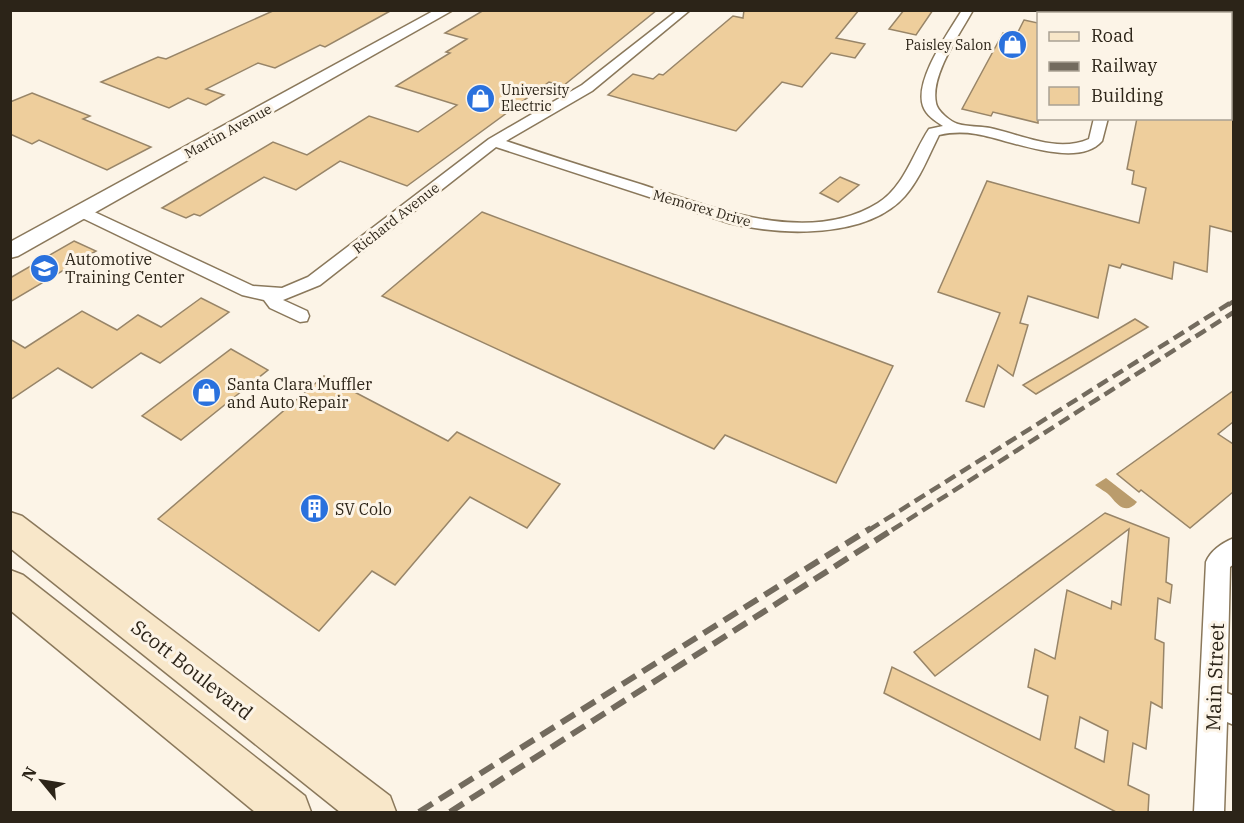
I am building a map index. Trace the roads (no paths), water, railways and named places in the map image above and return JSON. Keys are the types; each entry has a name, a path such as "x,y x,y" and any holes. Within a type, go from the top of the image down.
{"main road":[{"name":"Scott Boulevard","path":"10,527 374,813"},
{"path":"10,587 273,800"}],"street":[{"name":"Martin Avenue","path":"10,251 446,10"},
{"name":"Richard Avenue","path":"271,297 289,293 314,281 494,142 587,88 685,10"},
{"path":"968,10 938,61 929,93 929,105 934,112 952,126 976,128 1044,145 1080,150 1095,141 1100,120"},
{"path":"1228,10 1233,11"},
{"name":"Memorex Drive","path":"494,142 735,220 759,225 803,226 822,225 858,217 886,204 900,192 934,132 952,126"},
{"path":"82,212 248,291 271,297 276,304 300,316"},
{"name":"Main Street","path":"1209,813 1224,707 1218,562 1233,549"}],"railway":[{"path":"1228,305 1234,301"},
{"path":"869,530 1230,303"},
{"path":"892,530 1234,312"},
{"path":"419,812 871,528"},
{"path":"450,812 895,528"}],"place":[{"name":"Paisley Salon","path":"1013,45"},
{"name":"University Electric","path":"480,98"},
{"name":"Automotive Training Center","path":"44,268"},
{"name":"Santa Clara Muffler and Auto Repair","path":"206,393"},
{"name":"SV Colo","path":"314,509"}]}
